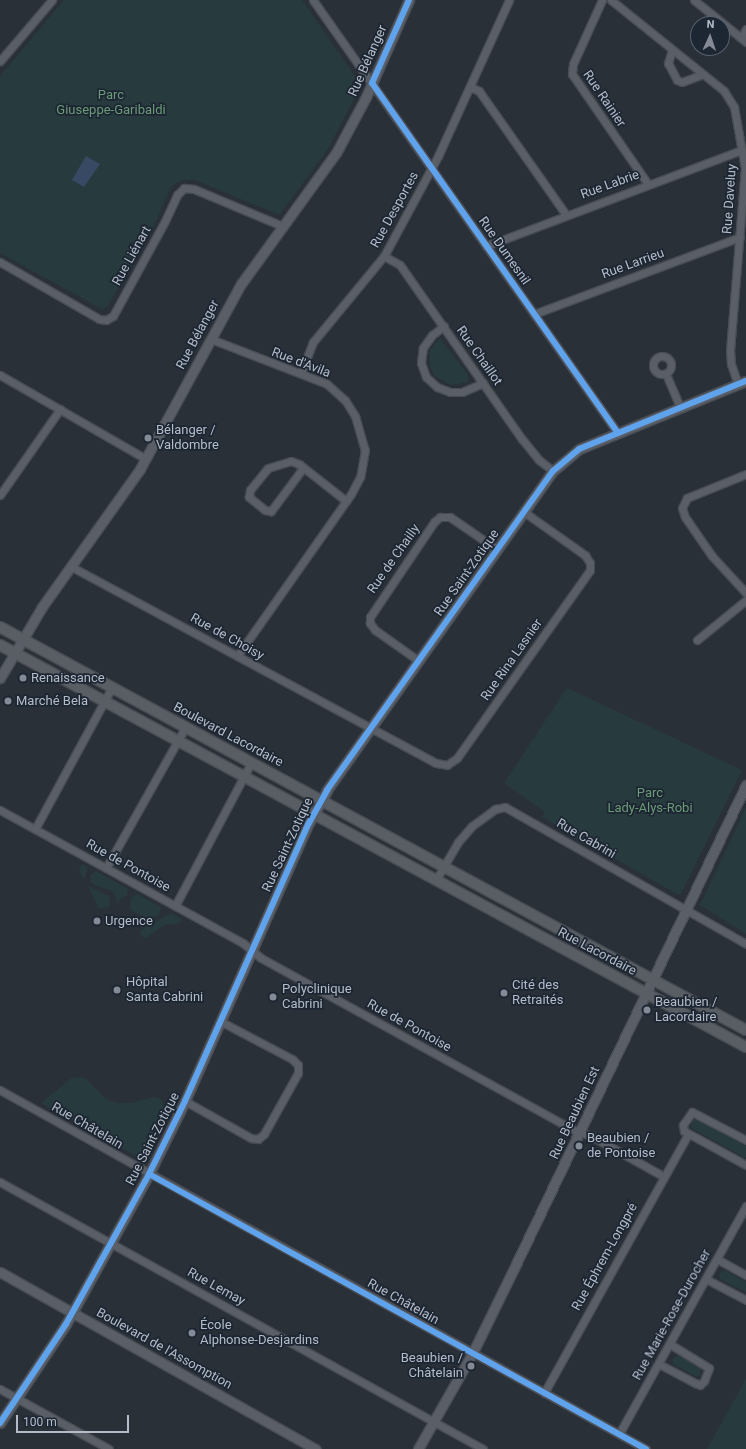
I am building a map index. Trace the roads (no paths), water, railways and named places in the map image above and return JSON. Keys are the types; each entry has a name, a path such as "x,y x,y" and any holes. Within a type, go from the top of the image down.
{"main road":[{"name":"Boulevard Lacordaire","path":"0,627 185,728 444,866"},
{"path":"0,645 436,880"},
{"name":"Rue Lacordaire","path":"444,866 746,1030"},
{"name":"Rue Lacordaire","path":"436,880 746,1047"}],"street":[{"path":"0,61 52,0"},
{"name":"Rue Dumesnil","path":"313,0 617,432"},
{"name":"Rue Bélanger","path":"0,678 22,638 146,459 241,284 336,153 372,83 409,0"},
{"name":"Rue Desportes","path":"301,373 313,342 384,256 431,168 470,87 509,0"},
{"name":"Rue Rainier","path":"602,0 573,64 572,74 648,184"},
{"name":"Rue Daveluy","path":"611,0 724,91 732,101 742,150 745,177 730,350 731,364 742,382"},
{"path":"694,0 744,40 746,29"},
{"path":"672,50 668,64 677,80 682,82 703,74"},
{"path":"470,87 479,91 566,215"},
{"name":"Rue Labrie","path":"486,246 742,150"},
{"name":"Rue Liénart","path":"0,262 99,319 106,320 113,316 166,221 177,195 184,188 194,189 282,226"},
{"name":"Rue Larrieu","path":"534,314 740,237"},
{"name":"Rue Chaillot","path":"384,256 400,265 536,457 553,471"},
{"path":"444,326 432,334 424,348 421,363 426,377 437,388 450,392 462,392 483,383"},
{"name":"Rue d'Avila","path":"211,339 301,373 333,388 351,408 359,425 364,442 363,464 356,486 237,656"},
{"path":"666,374 680,407"},
{"path":"0,375 146,459"},
{"name":"Rue Saint-Zotique","path":"0,1423 72,1312 149,1174 185,1101 251,950 321,800 370,728 553,471 578,449 742,382"},
{"path":"0,495 60,409"},
{"path":"303,468 271,511 265,510 249,497 250,490 268,468 291,461 303,468 346,501"},
{"path":"746,474 687,498 682,508 685,517 712,556 746,593"},
{"name":"Rue Rina Lasnier","path":"370,728 440,765 451,764 462,752 590,570 590,564 585,555 524,512"},
{"name":"Rue de Chailly","path":"419,661 375,630 370,617 434,522 440,517 450,517 498,550"},
{"name":"Rue de Choisy","path":"72,567 370,728"},
{"path":"697,640 746,600"},
{"path":"35,829 112,687"},
{"path":"106,868 185,728"},
{"path":"175,906 251,763"},
{"name":"Rue Beaubien Est","path":"418,1449 473,1352 746,784"},
{"name":"Rue Cabrini","path":"436,880 458,842 472,826 495,809 505,807 746,944"},
{"name":"Rue de Pontoise","path":"0,810 175,906 251,950 261,958 663,1176"},
{"path":"185,1101 251,1138 258,1139 264,1134 298,1072 298,1065 292,1059 220,1021"},
{"name":"Rue Châtelain","path":"0,1090 646,1449"},
{"path":"746,1140 692,1112 683,1125 688,1134 746,1165"},
{"name":"Rue Éphrem-Longpré","path":"544,1393 663,1176 688,1134"},
{"name":"Rue Lemay","path":"0,1182 482,1449"},
{"name":"Rue Marie-Rose-Durocher","path":"619,1434 746,1206"},
{"path":"717,1259 746,1275"},
{"name":"Boulevard de l'Assomption","path":"0,1272 316,1449"},
{"path":"706,1279 746,1300"},
{"path":"659,1364 695,1384 700,1385 704,1381 709,1368 670,1344"},
{"path":"0,1389 109,1449"}],"water":[{"path":"86,156 100,164 84,187 72,180"}],"place":[{"name":"Bélanger / Valdombre","path":"148,438"},
{"name":"Renaissance","path":"23,678"},
{"name":"Marché Bela","path":"8,701"},
{"name":"Urgence","path":"97,921"},
{"name":"Hôpital Santa Cabrini","path":"117,990"},
{"name":"Cité des Retraités","path":"504,993"},
{"name":"Polyclinique Cabrini","path":"273,997"},
{"name":"Beaubien / Lacordaire","path":"647,1010"},
{"name":"Beaubien / de Pontoise","path":"579,1146"},
{"name":"École Alphonse-Desjardins","path":"192,1333"},
{"name":"Beaubien / Châtelain","path":"471,1366"}],"park label":[{"name":"Parc Giuseppe-Garibaldi","path":"111,104"},
{"name":"Parc Lady-Alys-Robi","path":"650,802"}]}
